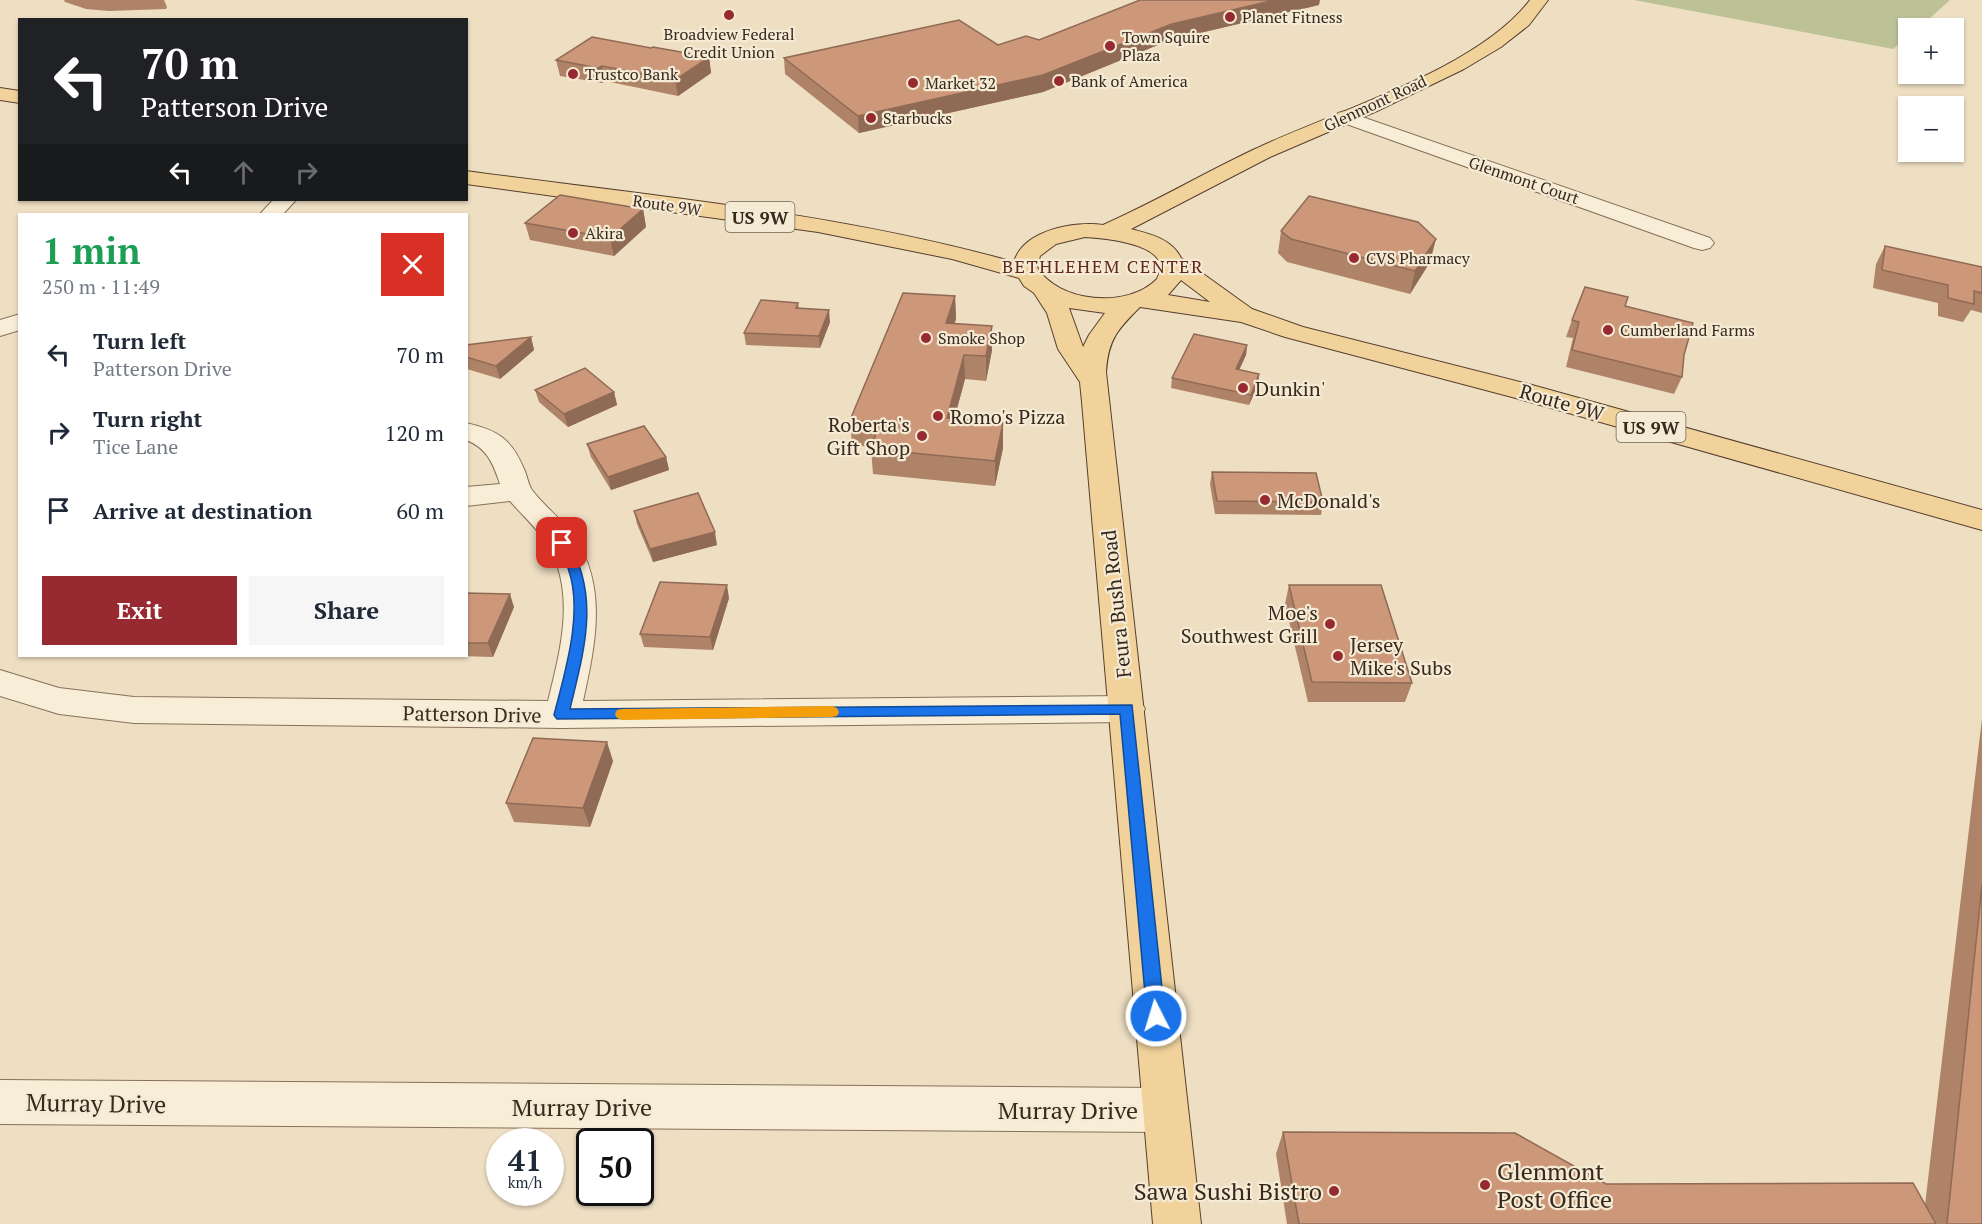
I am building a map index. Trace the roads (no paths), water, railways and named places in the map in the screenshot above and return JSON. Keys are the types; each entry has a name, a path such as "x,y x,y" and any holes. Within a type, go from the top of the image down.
{"main road":[{"name":"Glenmont Road","path":"1108,231 1154,210 1265,152 1398,94 1496,43 1510,34 1534,12 1539,0"},
{"path":"0,94 18,97"},
{"name":"Route 9W","path":"468,177 834,227 988,261 1025,272"},
{"name":"Glenmont Road","path":"1137,301 1159,291 1168,282 1172,272 1166,232 1177,211 1197,188"},
{"name":"Route 9W","path":"867,233 1043,241 1062,234 1108,231 1143,239 1246,315"},
{"path":"1043,241 1031,250 1025,260 1025,272 1032,283 1046,293"},
{"name":"Route 9W","path":"1046,293 1064,300 1086,304 1108,305 1137,301 1246,315 1294,332 1522,391 1982,520"},
{"name":"Feura Bush Road","path":"1046,293 1060,313 1071,349 1091,379"},
{"name":"Feura Bush Road","path":"1137,301 1114,316 1097,339 1091,379 1096,402 1177,1224"}],"street":[{"name":"Glenmont Court","path":"1346,117 1702,243"},
{"path":"272,213 284,201"},
{"path":"0,328 18,323"},
{"path":"468,432 492,439 502,453 517,491 562,543 575,570 580,604 579,643 562,715"},
{"path":"468,497 517,491"},
{"name":"Patterson Drive","path":"0,683 59,702 134,710 562,715 1127,709"},
{"name":"Murray Drive","path":"0,1101 1164,1110"}],"place":[{"name":"Broadview Federal Credit Union","path":"729,15"},
{"name":"Planet Fitness","path":"1230,17"},
{"name":"Town Squire Plaza","path":"1110,46"},
{"name":"Trustco Bank","path":"573,74"},
{"name":"Bank of America","path":"1059,81"},
{"name":"Market 32","path":"913,83"},
{"name":"Starbucks","path":"871,118"},
{"name":"Akira","path":"573,233"},
{"name":"CVS Pharmacy","path":"1354,258"},
{"name":"Cumberland Farms","path":"1608,330"},
{"name":"Smoke Shop","path":"926,338"},
{"name":"Dunkin'","path":"1243,388"},
{"name":"Romo's Pizza","path":"938,416"},
{"name":"Roberta's Gift Shop","path":"922,436"},
{"name":"McDonald's","path":"1265,500"},
{"name":"Moe's Southwest Grill","path":"1330,624"},
{"name":"Jersey Mike's Subs","path":"1338,656"},
{"name":"Glenmont Post Office","path":"1485,1185"},
{"name":"Sawa Sushi Bistro","path":"1334,1191"}],"district":[{"name":"BETHLEHEM CENTER","path":"1103,266"}]}
